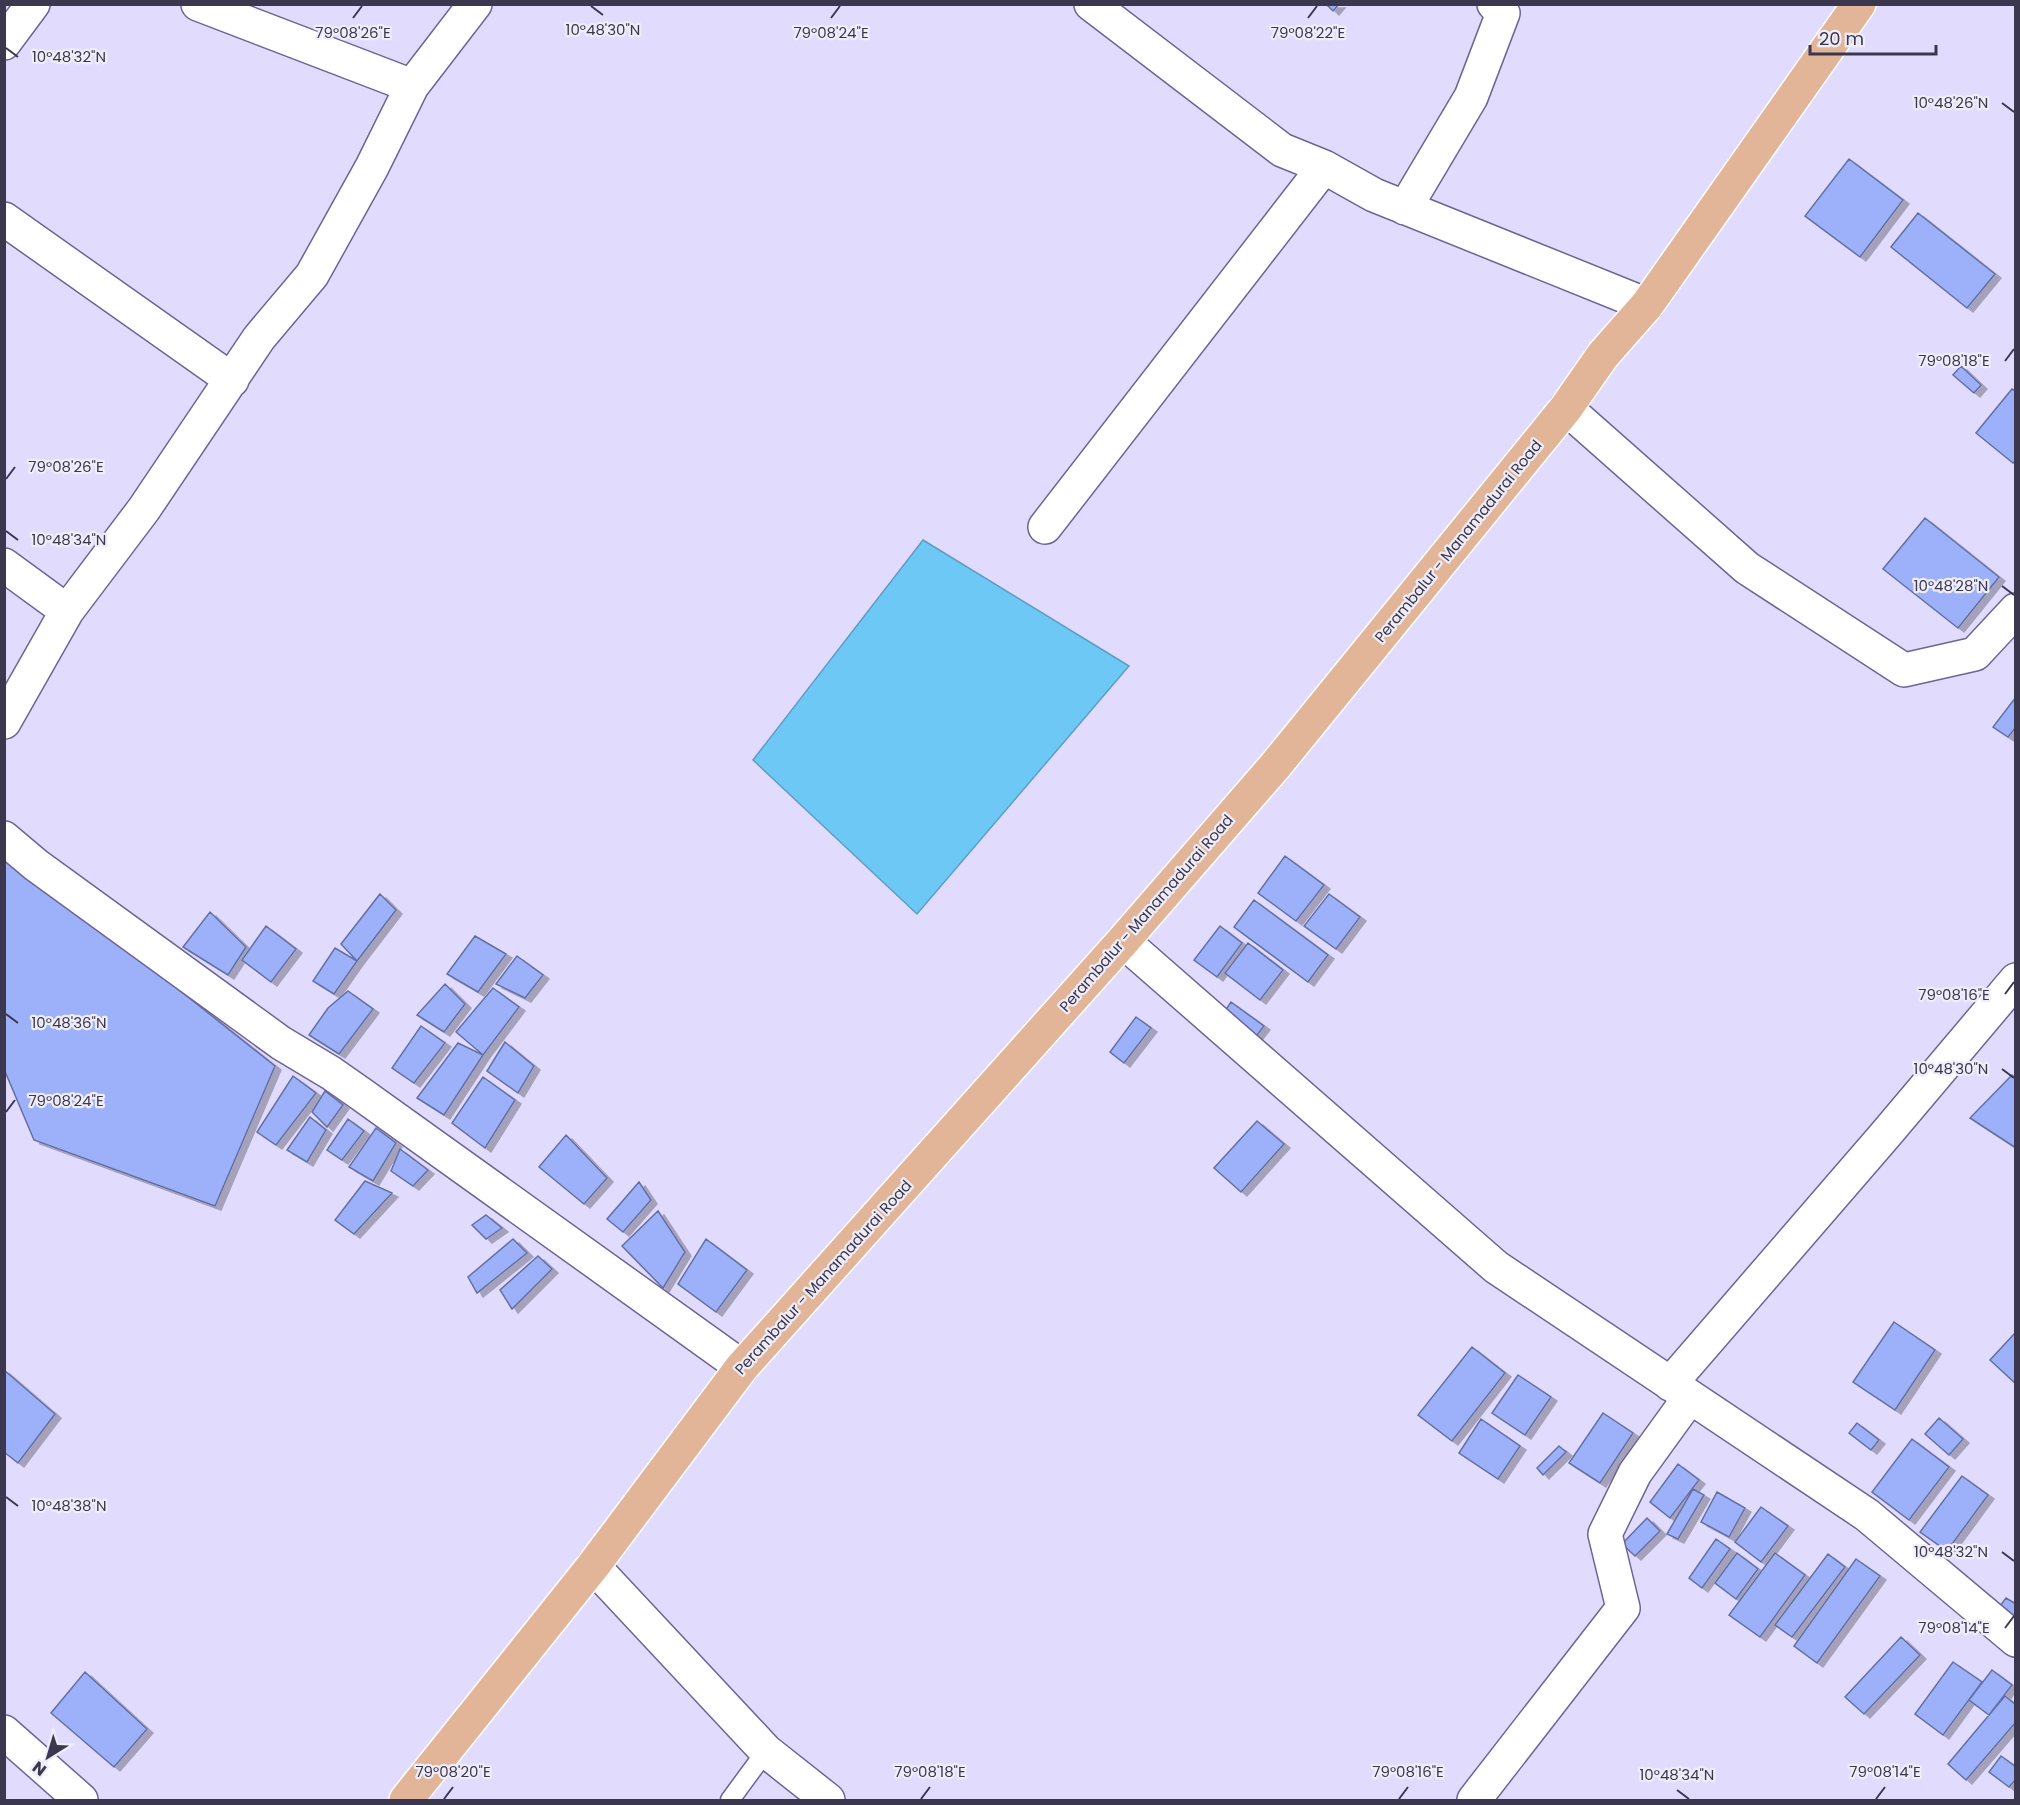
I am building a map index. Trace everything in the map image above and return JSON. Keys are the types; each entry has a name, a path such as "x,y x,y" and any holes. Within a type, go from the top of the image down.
{"main road":[{"name":"Perambalur - Manamadurai Road","path":"406,1800 593,1566 742,1367 1123,941 1275,766 1566,408 1603,355 1647,305 1859,4"}],"street":[{"path":"4,43 33,4"},
{"path":"198,4 412,86"},
{"path":"4,722 67,610 144,509 259,338 312,275 372,167 412,86 475,4"},
{"path":"1091,4 1282,150 1324,167 1374,195 1647,305"},
{"path":"1405,208 1471,97 1503,13 1494,4"},
{"path":"1045,527 1324,167"},
{"path":"4,219 232,380"},
{"path":"1566,408 1747,568 1904,670 1975,654 2016,610"},
{"path":"4,565 67,610"},
{"path":"4,838 36,865 281,1043 361,1094 742,1367"},
{"path":"1123,941 1496,1267 1867,1515 2016,1641"},
{"path":"1474,1800 1623,1608 1605,1534 1680,1390 1878,1143 2016,980"},
{"path":"593,1566 766,1751 828,1800"},
{"path":"4,1732 81,1800"}],"lane":[{"path":"730,1800 766,1751"}],"water":[{"path":"923,540 1129,666 917,914 753,760"}],"building":[{"path":"1326,4 1339,4 1333,11"},
{"path":"1849,159 1903,200 1860,257 1805,216"},
{"path":"1918,213 1995,274 1967,308 1891,247"},
{"path":"1961,366 1981,385 1974,393 1953,375"},
{"path":"2012,389 2016,391 2016,460 2013,463 1976,433"},
{"path":"1925,518 1999,577 1958,628 1883,569"},
{"path":"2016,697 2016,727 2008,737 1993,727"},
{"path":"4,851 275,1066 215,1206 34,1140 4,1069"},
{"path":"1285,856 1324,885 1296,921 1258,893"},
{"path":"380,894 396,910 357,961 341,944"},
{"path":"1329,894 1360,917 1336,949 1304,926"},
{"path":"1254,900 1328,955 1308,982 1234,927"},
{"path":"210,912 246,947 228,975 183,947"},
{"path":"266,926 296,949 271,982 242,960"},
{"path":"1220,926 1242,943 1217,977 1194,960"},
{"path":"475,936 506,954 478,992 447,974"},
{"path":"1248,943 1283,970 1260,1000 1225,973"},
{"path":"335,948 357,961 334,994 313,981"},
{"path":"517,956 543,975 525,998 496,984"},
{"path":"445,984 465,1004 444,1032 417,1015"},
{"path":"493,988 519,1007 483,1055 456,1032"},
{"path":"348,991 373,1009 339,1054 309,1035 328,1008"},
{"path":"1231,1002 1264,1026 1254,1039 1222,1015"},
{"path":"1136,1017 1151,1028 1124,1063 1110,1052"},
{"path":"421,1026 445,1043 414,1083 392,1068"},
{"path":"505,1042 534,1066 518,1093 487,1071"},
{"path":"458,1043 483,1055 444,1115 417,1098"},
{"path":"2012,1075 2016,1078 2016,1148 1970,1118"},
{"path":"293,1076 316,1093 276,1145 257,1132"},
{"path":"483,1077 515,1100 485,1148 452,1123"},
{"path":"325,1091 343,1105 327,1127 312,1112"},
{"path":"310,1117 326,1130 307,1162 287,1150"},
{"path":"348,1119 364,1131 342,1160 327,1150"},
{"path":"1257,1121 1284,1144 1241,1192 1214,1168"},
{"path":"376,1128 396,1143 373,1181 349,1167"},
{"path":"566,1135 607,1178 584,1204 539,1167"},
{"path":"400,1149 428,1170 413,1186 391,1171"},
{"path":"365,1181 392,1193 354,1234 335,1220"},
{"path":"639,1182 651,1200 623,1232 607,1219"},
{"path":"658,1211 685,1252 663,1288 622,1246"},
{"path":"486,1215 502,1228 486,1239 472,1225"},
{"path":"513,1239 527,1253 477,1293 468,1277"},
{"path":"706,1239 747,1270 716,1312 678,1284"},
{"path":"538,1256 552,1269 512,1309 500,1290"},
{"path":"1894,1322 1935,1350 1895,1410 1853,1382"},
{"path":"2016,1332 2016,1384 1990,1360"},
{"path":"1472,1347 1505,1373 1452,1441 1418,1415"},
{"path":"4,1370 55,1414 18,1463 4,1452"},
{"path":"1518,1375 1551,1397 1525,1435 1492,1413"},
{"path":"1603,1413 1633,1433 1600,1483 1569,1463"},
{"path":"1939,1418 1963,1439 1949,1455 1925,1434"},
{"path":"1481,1419 1520,1446 1498,1479 1459,1453"},
{"path":"1857,1423 1879,1440 1871,1450 1849,1433"},
{"path":"1912,1439 1949,1467 1909,1520 1872,1492"},
{"path":"1559,1446 1566,1452 1543,1475 1537,1468"},
{"path":"1678,1464 1699,1480 1670,1518 1650,1502"},
{"path":"1962,1476 1988,1495 1947,1551 1920,1532"},
{"path":"1693,1489 1704,1495 1678,1539 1667,1534"},
{"path":"1717,1492 1745,1508 1729,1537 1701,1522"},
{"path":"1761,1507 1788,1526 1761,1562 1735,1542"},
{"path":"1647,1518 1660,1531 1635,1556 1622,1544"},
{"path":"1716,1539 1730,1549 1702,1588 1689,1578"},
{"path":"1737,1553 1758,1569 1736,1599 1715,1583"},
{"path":"1775,1553 1805,1575 1760,1637 1729,1615"},
{"path":"1828,1554 1845,1567 1792,1637 1775,1625"},
{"path":"1856,1559 1880,1576 1817,1663 1794,1646"},
{"path":"2006,1598 2016,1604 2016,1622 1997,1610"},
{"path":"1901,1637 1920,1655 1864,1714 1845,1697"},
{"path":"1953,1662 1982,1682 1943,1735 1915,1714"},
{"path":"1992,1670 2012,1685 1989,1715 1969,1700"},
{"path":"85,1672 147,1729 114,1767 51,1713"},
{"path":"2005,1696 2016,1705 2016,1722 1966,1780 1948,1764"},
{"path":"2001,1756 2016,1767 2016,1779 2009,1787 1989,1772"}]}
